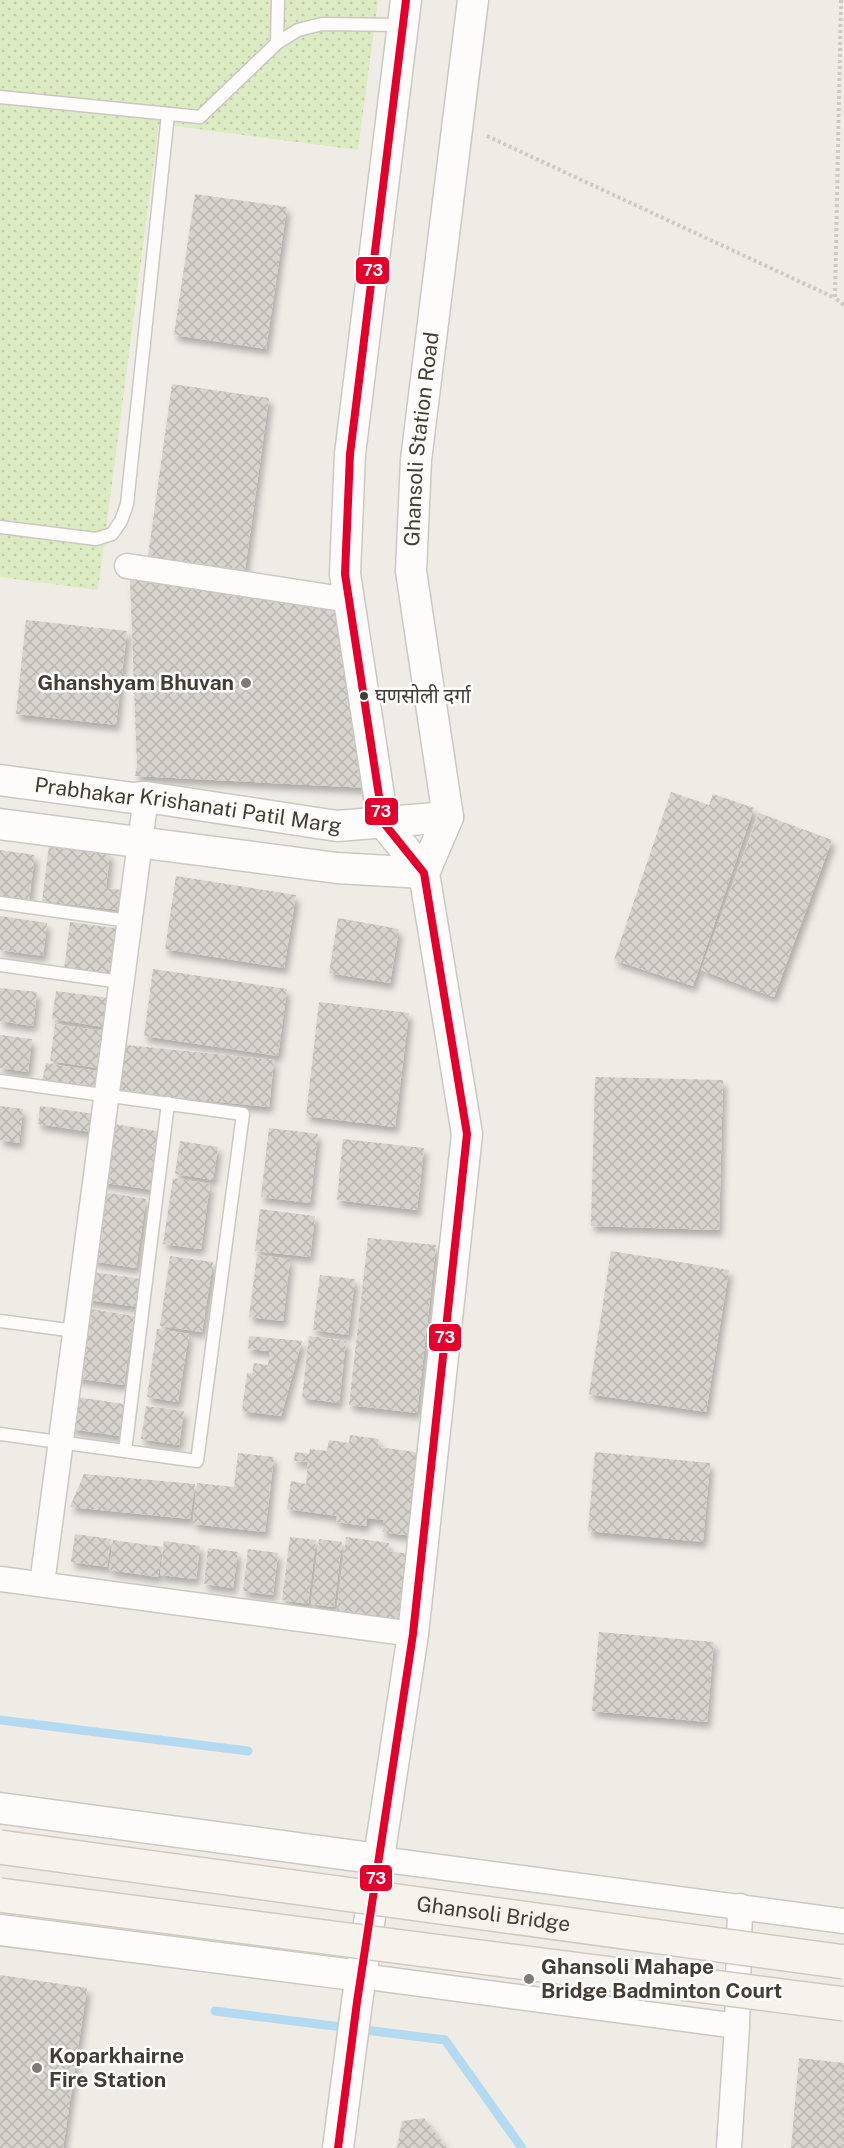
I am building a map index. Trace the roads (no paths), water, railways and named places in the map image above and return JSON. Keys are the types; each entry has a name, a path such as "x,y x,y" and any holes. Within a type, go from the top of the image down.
{"main road":[{"name":"Ghansoli Bridge","path":"0,1846 844,1962"},
{"name":"Ghansoli Bridge","path":"0,1895 844,2004"}],"street":[{"name":"Ghansoli Station Road","path":"448,817 411,571 416,460 473,0"},
{"path":"338,2148 351,2043 413,1634 466,1134 424,873 383,822 345,574 350,454 404,13"},
{"path":"127,566 350,600"},
{"name":"Prabhakar Krishanati Patil Marg","path":"0,780 133,798 146,797 337,826 448,817"},
{"path":"42,1584 146,797"},
{"path":"424,873 448,817"},
{"name":"Prabhakar Krishanati Patil Marg","path":"0,824 337,868 424,873"},
{"path":"0,1579 413,1634"},
{"path":"0,1808 844,1921"},
{"path":"729,2148 737,2025 740,1906"},
{"path":"0,1930 359,1989 737,2025"}],"lane":[{"path":"277,43 278,0"},
{"path":"0,97 200,117 277,43 298,30 321,24 404,13"},
{"path":"0,527 96,539 112,534 121,521 127,504 168,114"},
{"path":"0,903 129,921"},
{"path":"0,965 121,982"},
{"path":"0,1081 243,1114 197,1461 0,1434"},
{"path":"125,1451 168,1103"},
{"path":"0,1321 75,1331"}],"waterway":[{"path":"0,1720 248,1751"},
{"path":"215,2011 445,2040 522,2148"}],"place":[{"name":"Ghanshyam Bhuvan","path":"246,683"},
{"name":"घणसोली दर्गा","path":"364,696"},
{"name":"Ghansoli Mahape Bridge Badminton Court","path":"529,1979"},
{"name":"Koparkhairne Fire Station","path":"37,2068"}]}
